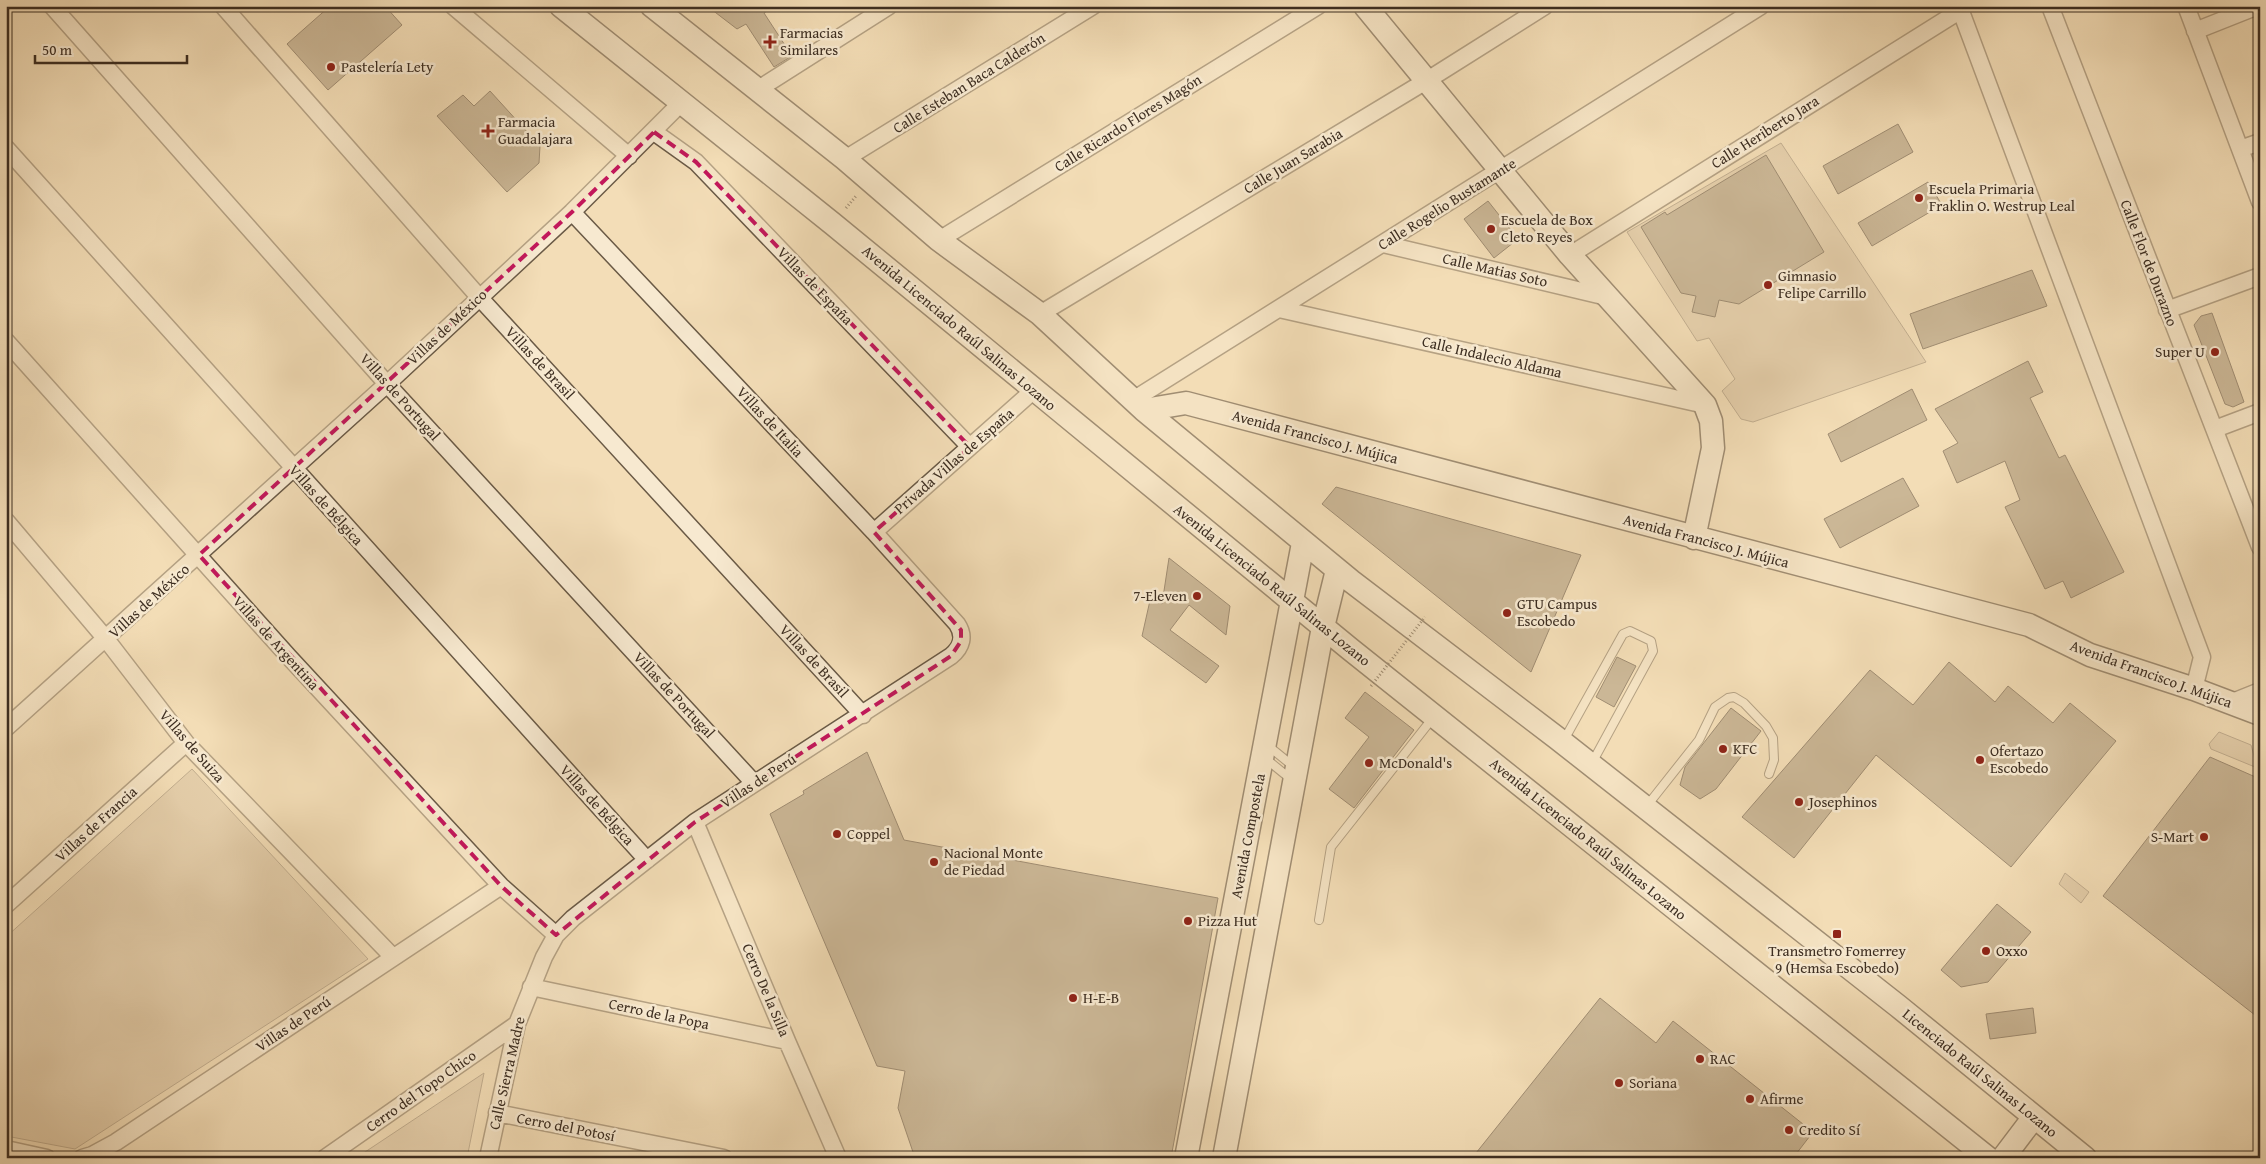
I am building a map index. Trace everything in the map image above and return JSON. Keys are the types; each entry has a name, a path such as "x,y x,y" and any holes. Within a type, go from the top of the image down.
{"main road":[{"name":"Avenida Licenciado Raúl Salinas Lozano","path":"561,6 833,224 1291,599 1322,627 1988,1158"},
{"path":"652,6 845,159 939,240 1040,314 1139,405 1303,543 1646,808"},
{"path":"1365,6 1570,255 1705,405 1711,421 1713,448 1694,538"},
{"name":"Avenida Francisco J. Mújica","path":"1139,405 1186,402 1694,538 2030,625 2090,656 2194,689 2260,714"},
{"name":"Avenida Compostela","path":"1186,1158 1303,543"},
{"path":"1224,1158 1322,627 1337,570"},
{"name":"Licenciado Raúl Salinas Lozano","path":"1646,808 1898,1006 2085,1158"},
{"path":"1227,948 1262,954"},
{"path":"2003,1158 2034,1117"}],"street":[{"name":"Villas de Portugal","path":"52,6 387,384 754,783"},
{"name":"Villas de Brasil","path":"223,6 480,298 862,715"},
{"path":"452,6 628,156"},
{"path":"757,90 889,6"},
{"name":"Calle Esteban Baca Calderón","path":"845,159 1093,6"},
{"name":"Calle Ricardo Flores Magón","path":"939,240 1318,6"},
{"name":"Calle Juan Sarabia","path":"1040,314 1426,81 1545,6"},
{"name":"Calle Rogelio Bustamante","path":"1139,405 1279,309 1761,6"},
{"name":"Calle Flor de Durazno","path":"2050,6 2260,547"},
{"path":"2186,6 2260,202"},
{"path":"2195,30 2258,6"},
{"path":"1960,8 2202,657 2194,689"},
{"name":"Calle Heriberto Jara","path":"1570,255 1960,8"},
{"name":"Villas de México","path":"8,722 106,639 387,384 572,212 682,102"},
{"name":"Villas de España","path":"654,132 696,162 970,447"},
{"path":"2240,149 2260,142"},
{"name":"Villas de Bélgica","path":"6,148 647,860"},
{"name":"Villas de Italia","path":"572,212 874,532 957,624 962,636"},
{"name":"Calle Matias Soto","path":"1383,244 1607,297"},
{"path":"2167,310 2260,276"},
{"name":"Calle Indalecio Aldama","path":"1279,309 1705,405"},
{"name":"Villas de Argentina","path":"6,341 283,650 501,886 556,935"},
{"name":"Privada Villas de España","path":"874,532 1034,390"},
{"path":"2215,430 2260,412"},
{"name":"Villas de Suiza","path":"6,521 106,639 186,743 393,957"},
{"name":"Villas de Perú","path":"556,935 573,918 696,822 951,656 959,646 962,636"},
{"path":"2230,703 2260,691"},
{"name":"Villas de Francia","path":"6,905 186,743"},
{"name":"Cerro De la Silla","path":"696,822 838,1158"},
{"name":"Villas de Perú","path":"82,1158 92,1155 116,1142 501,886"},
{"name":"Calle Sierra Madre","path":"488,1158 516,1024 530,987 556,935"},
{"name":"Cerro de la Popa","path":"530,987 787,1041"},
{"name":"Cerro del Topo Chico","path":"325,1158 516,1024"},
{"name":"Cerro del Potosí","path":"497,1113 724,1158"},
{"path":"6,1149 47,1158"}],"lane":[{"path":"1562,742 1623,634 1630,631 1651,641 1653,651 1591,765"},
{"path":"1646,808 1700,740 1715,707 1728,698 1738,698 1744,702 1766,726 1773,738 1774,760 1769,774"},
{"path":"1319,920 1327,860 1333,844 1434,717"},
{"path":"1264,750 1295,775"},
{"path":"1264,750 1295,775"}],"path":[{"path":"833,224 869,180"},
{"path":"1371,686 1425,618"}],"highlighted area":[{"path":"654,132 696,162 970,447 874,532 961,630 961,641 951,656 695,822 556,935 501,886 199,555 572,212"}],"shaded area":[{"name":"Gimnasio Felipe Carrillo","path":"1781,143 1926,362 1753,422 1741,419 1722,391 1735,379 1709,338 1697,341 1627,232"},
{"path":"2219,732 2251,745 2256,763 2255,767 2211,749 2209,744"},
{"path":"192,769 368,959 75,1149 6,1136 6,937"},
{"path":"2065,873 2089,892 2081,903 2059,884"},
{"path":"484,1073 467,1158 356,1158"}],"building":[{"name":"Pastelería Lety","path":"330,6 385,6 402,25 328,90 287,44"},
{"path":"707,6 775,6 764,13 792,56 774,67 746,24 737,29"},
{"name":"Farmacia Guadalajara","path":"490,91 540,146 539,163 507,192 437,116 463,95 474,106"},
{"path":"1898,124 1913,152 1838,194 1823,166"},
{"path":"1766,155 1824,252 1739,304 1719,300 1715,317 1692,312 1696,296 1681,293 1641,227 1665,212 1667,215"},
{"path":"1928,182 1942,205 1872,246 1858,223"},
{"name":"Escuela de Box Cleto Reyes","path":"1488,201 1518,239 1494,258 1464,219"},
{"path":"2032,270 2047,306 1923,349 1910,314"},
{"name":"Super U","path":"2212,313 2244,402 2233,407 2225,404 2194,325 2201,316"},
{"path":"2028,361 2043,392 2030,398 2059,458 2065,455 2124,572 2071,598 2063,581 2045,589 2005,507 2020,500 2005,461 1957,483 1943,451 1958,443 1935,409"},
{"path":"1912,389 1927,420 1841,462 1828,434"},
{"path":"1903,478 1919,506 1840,548 1824,519"},
{"name":"GTU Campus Escobedo","path":"1336,487 1581,555 1531,672 1322,504"},
{"path":"1169,558 1230,606 1226,635 1189,605 1170,630 1219,666 1206,683 1142,636 1151,596 1162,604"},
{"path":"1617,657 1636,666 1614,707 1596,697"},
{"path":"1949,662 1995,702 2008,686 2053,723 2070,703 2116,741 2011,867 1876,755 1794,858 1742,817 1870,670 1913,705"},
{"name":"McDonald's","path":"1365,692 1414,730 1354,808 1329,789 1369,737 1345,718"},
{"name":"KFC","path":"1731,708 1761,731 1716,789 1700,799 1680,785 1685,767"},
{"path":"867,752 904,840 1218,898 1171,1158 915,1158 898,1108 905,1071 877,1066 770,814 804,794 803,791"},
{"name":"S-Mart","path":"2210,757 2260,779 2260,1019 2103,896"},
{"name":"Oxxo","path":"1997,904 2031,932 1988,982 1961,987 1941,970"},
{"name":"Soriana","path":"1600,998 1656,1043 1673,1021 1813,1132 1793,1158 1472,1158"},
{"path":"2033,1008 2036,1033 1990,1039 1986,1014"}],"place":[{"name":"Farmacias Similares","path":"770,42"},
{"name":"Pastelería Lety","path":"331,67"},
{"name":"Farmacia Guadalajara","path":"488,131"},
{"name":"Escuela Primaria Fraklin O. Westrup Leal","path":"1919,198"},
{"name":"Escuela de Box Cleto Reyes","path":"1491,229"},
{"name":"Gimnasio Felipe Carrillo","path":"1768,285"},
{"name":"Super U","path":"2215,352"},
{"name":"7-Eleven","path":"1197,596"},
{"name":"GTU Campus Escobedo","path":"1507,613"},
{"name":"KFC","path":"1723,749"},
{"name":"Ofertazo Escobedo","path":"1980,760"},
{"name":"McDonald's","path":"1369,763"},
{"name":"Josephinos","path":"1799,802"},
{"name":"Coppel","path":"837,834"},
{"name":"S-Mart","path":"2204,837"},
{"name":"Nacional Monte de Piedad","path":"934,862"},
{"name":"Pizza Hut","path":"1188,921"},
{"name":"Transmetro Fomerrey 9 (Hemsa Escobedo)","path":"1837,934"},
{"name":"Oxxo","path":"1986,951"},
{"name":"H-E-B","path":"1073,998"},
{"name":"RAC","path":"1700,1059"},
{"name":"Soriana","path":"1619,1083"},
{"name":"Afirme","path":"1750,1099"},
{"name":"Credito Sí","path":"1789,1130"}]}
